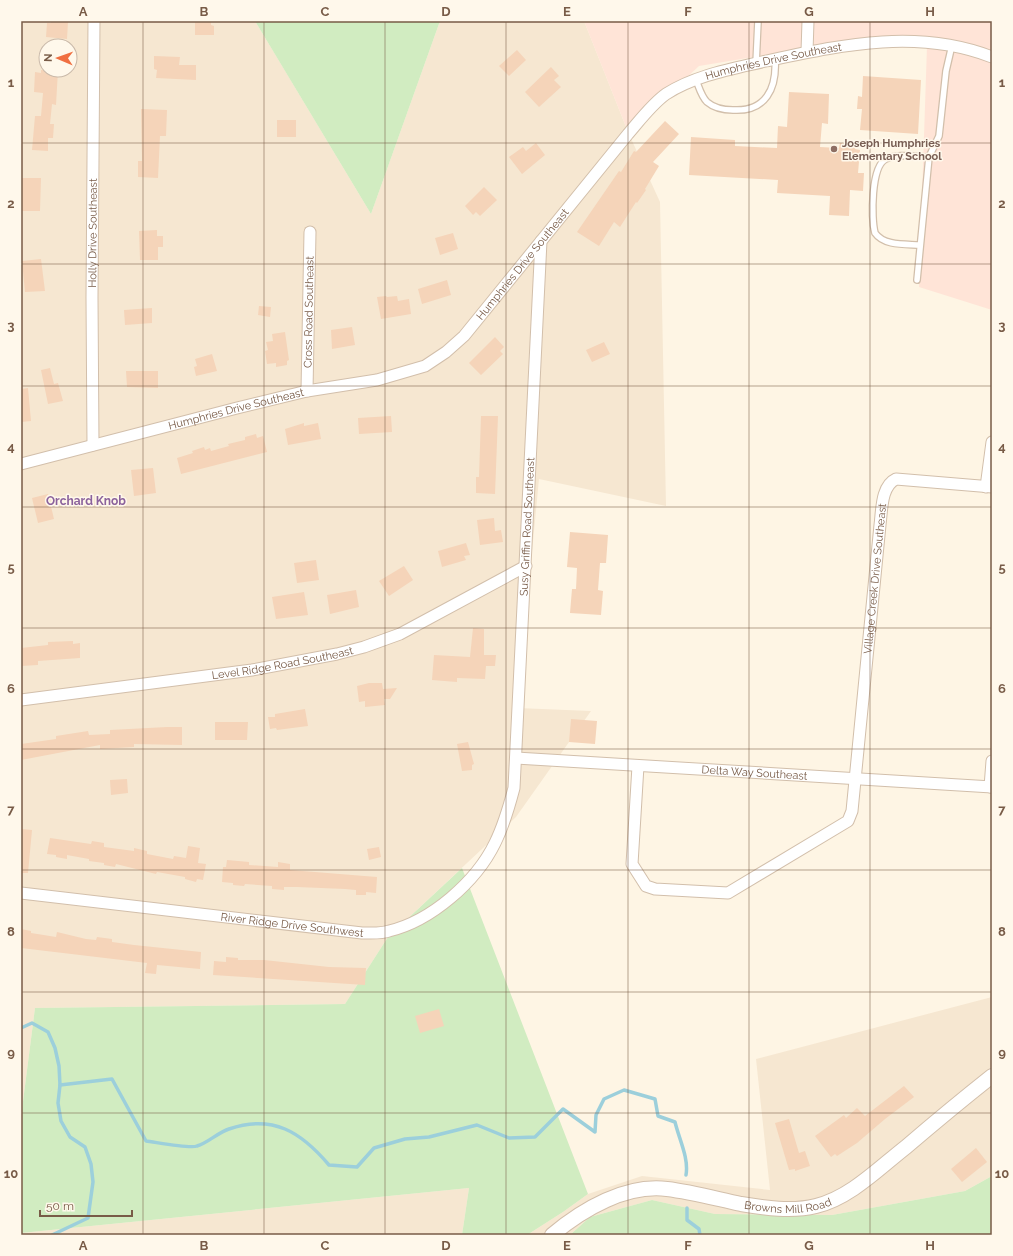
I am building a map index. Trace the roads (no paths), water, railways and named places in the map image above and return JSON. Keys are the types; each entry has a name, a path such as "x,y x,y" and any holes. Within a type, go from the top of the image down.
{"street":[{"name":"Holly Drive Southeast","path":"93,445 92,290 94,21"},
{"path":"807,52 808,21"},
{"name":"Humphries Drive Southeast","path":"21,464 307,391 377,380 425,366 446,352 464,336 654,105 666,95 696,80 716,72 807,52 865,42 914,40 952,45 992,57"},
{"name":"Cross Road Southeast","path":"307,391 310,232"},
{"name":"Susy Griffin Road Southeast","path":"508,812 514,788 516,758 541,241"},
{"path":"989,487 992,442"},
{"name":"Village Creek Drive Southeast","path":"854,779 880,525 886,489 890,482 896,479 989,487"},
{"name":"Level Ridge Road Southeast","path":"21,700 252,670 337,654 364,647 400,634 526,566"},
{"name":"Delta Way Southeast","path":"516,758 991,787"},
{"path":"991,787 992,761"},
{"path":"638,766 632,864 646,886 655,889 728,893 736,890 848,821 852,811 854,779"},
{"name":"River Ridge Drive Southwest","path":"21,893 362,933 389,932 419,920 449,900 474,874 495,844 508,812"},
{"name":"Browns Mill Road","path":"552,1235 588,1210 623,1194 645,1189 667,1189 755,1206 797,1210 817,1206 833,1200 862,1183 992,1076"}],"lane":[{"path":"756,64 758,21"},
{"path":"917,280 929,157 939,136 946,71 952,45"},
{"path":"696,80 707,102 725,110 747,110 761,103 771,90 775,77 775,59"},
{"path":"920,245 887,242 881,240 874,233 875,178 878,166 885,159 894,157 929,157"}],"waterway":[{"path":"21,1028 32,1023 48,1032 55,1048 59,1066 60,1085 58,1103 61,1121 70,1137 85,1147 91,1164 93,1182 88,1218 52,1235"},
{"path":"60,1085 112,1079 146,1141 193,1147 201,1145 229,1129 245,1125 273,1125 297,1135 308,1143 329,1165 357,1167 374,1148 405,1139 429,1137 477,1125 509,1138 535,1137 563,1109 595,1132 596,1115 604,1099 624,1090 655,1099 658,1116 675,1122 685,1155 687,1169 686,1175"},
{"path":"687,1208 687,1220 699,1229 700,1235"}],"place":[{"name":"Joseph Humphries Elementary School","path":"834,149"}],"district":[{"name":"Orchard Knob","path":"86,501"}]}
